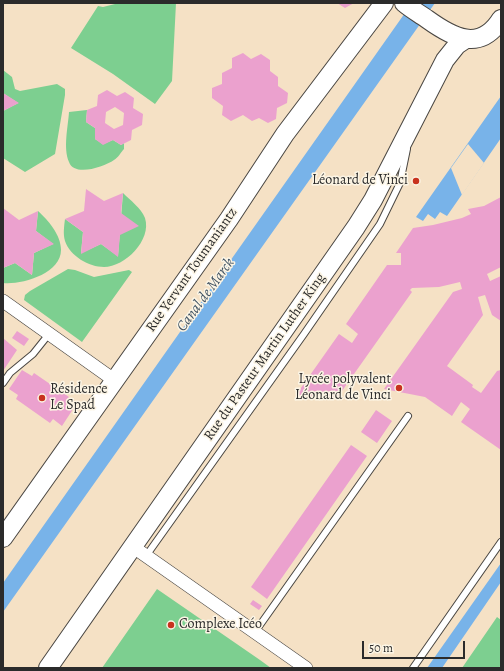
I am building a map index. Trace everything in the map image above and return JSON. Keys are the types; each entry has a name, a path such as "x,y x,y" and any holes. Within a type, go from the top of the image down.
{"street":[{"name":"Rue Yervant Toumaniantz","path":"3,538 229,219 285,134 384,3"},
{"path":"405,4 453,36 466,39 474,38 487,32 501,18"},
{"name":"Rue du Pasteur Martin Luther King","path":"48,668 139,551 356,227 373,200 446,58 457,45 466,39"},
{"path":"3,301 114,380"},
{"path":"139,551 306,668"}],"lane":[{"path":"3,383 10,373 33,354 49,334"},
{"path":"255,632 408,416"},
{"path":"413,668 501,542"}],"green space":[{"path":"119,3 176,3 172,81 155,104 113,74 71,48 98,6 103,7"},
{"path":"3,70 12,77 15,89 20,91 57,84 65,89 55,154 25,172 3,158 3,111 18,103 3,93"},
{"path":"87,110 86,122 95,128 95,139 103,144 113,140 121,145 124,143 124,149 117,158 109,163 97,168 83,170 72,167 69,162 66,150 66,137 69,112"},
{"path":"123,193 138,208 145,218 146,226 141,243 128,257 112,266 104,267 86,263 76,256 67,246 64,233 65,219 83,232 81,253 101,244 118,256"},
{"path":"38,211 50,223 59,239 61,250 59,258 54,266 39,276 20,282 3,283 3,268 15,263 32,275 34,253 53,244 36,231"},
{"path":"68,269 94,277 129,270 132,272 82,342 24,300 25,295 30,291"},
{"name":"Complexe Icéo","path":"157,589 260,660 271,668 102,668"},
{"path":"497,617 501,620 501,665 499,668 462,668"}],"water":[{"path":"412,3 435,3 3,612 3,583"},
{"path":"501,96 501,138 447,216 440,212 435,219 428,214 423,221 416,217"},
{"path":"501,563 501,582 442,668 427,668"}],"pier":[{"path":"468,144 484,163 462,195 451,168"}],"building":[{"path":"337,3 354,3 345,8"},
{"path":"243,53 251,59 261,54 270,60 270,71 278,77 278,86 288,93 287,103 277,108 276,119 268,123 259,118 252,121 243,115 231,121 222,115 223,106 212,98 212,88 222,84 222,73 232,68 232,58"},
{"path":"107,90 117,96 125,92 134,98 133,108 143,114 142,125 132,130 131,140 121,145 113,140 103,145 95,139 95,128 86,122 87,110 97,106 98,95","holes":["115,107 124,113 123,125 114,129 105,123 106,112"]},
{"path":"3,93 19,103 3,111"},
{"path":"86,189 104,201 123,193 121,213 139,226 120,235 118,257 101,244 81,254 83,232 65,219 84,211"},
{"path":"501,197 501,267 487,274 490,281 501,276 501,321 492,315 485,295 478,297 483,315 447,366 473,385 472,387 481,393 497,371 501,370 501,450 461,422 470,409 461,402 452,416 425,397 384,389 453,292 462,289 460,282 439,287 412,288 410,290 412,292 337,398 296,395 339,334 352,343 358,334 346,324 387,265 401,265 401,253 396,253 413,228 462,218 471,214 468,209 484,206"},
{"path":"3,208 19,220 38,211 36,231 54,244 34,253 32,275 15,263 3,268"},
{"path":"17,331 29,339 24,346 12,338"},
{"path":"3,338 17,350 3,371"},
{"name":"Résidence Le Spad","path":"22,370 32,376 34,373 69,397 66,400 75,406 62,426 53,419 50,423 16,399 18,395 9,389"},
{"path":"376,410 392,421 377,443 361,432"},
{"path":"351,445 367,456 267,599 251,587"},
{"path":"253,600 262,606 259,610 250,604"}],"place":[{"name":"Léonard de Vinci","path":"416,181"},
{"name":"Lycée polyvalent Léonard de Vinci","path":"399,388"},
{"name":"Résidence Le Spad","path":"42,398"},
{"name":"Complexe Icéo","path":"171,625"}],"water label":[{"name":"Canal de Marck","path":"206,295"}]}
